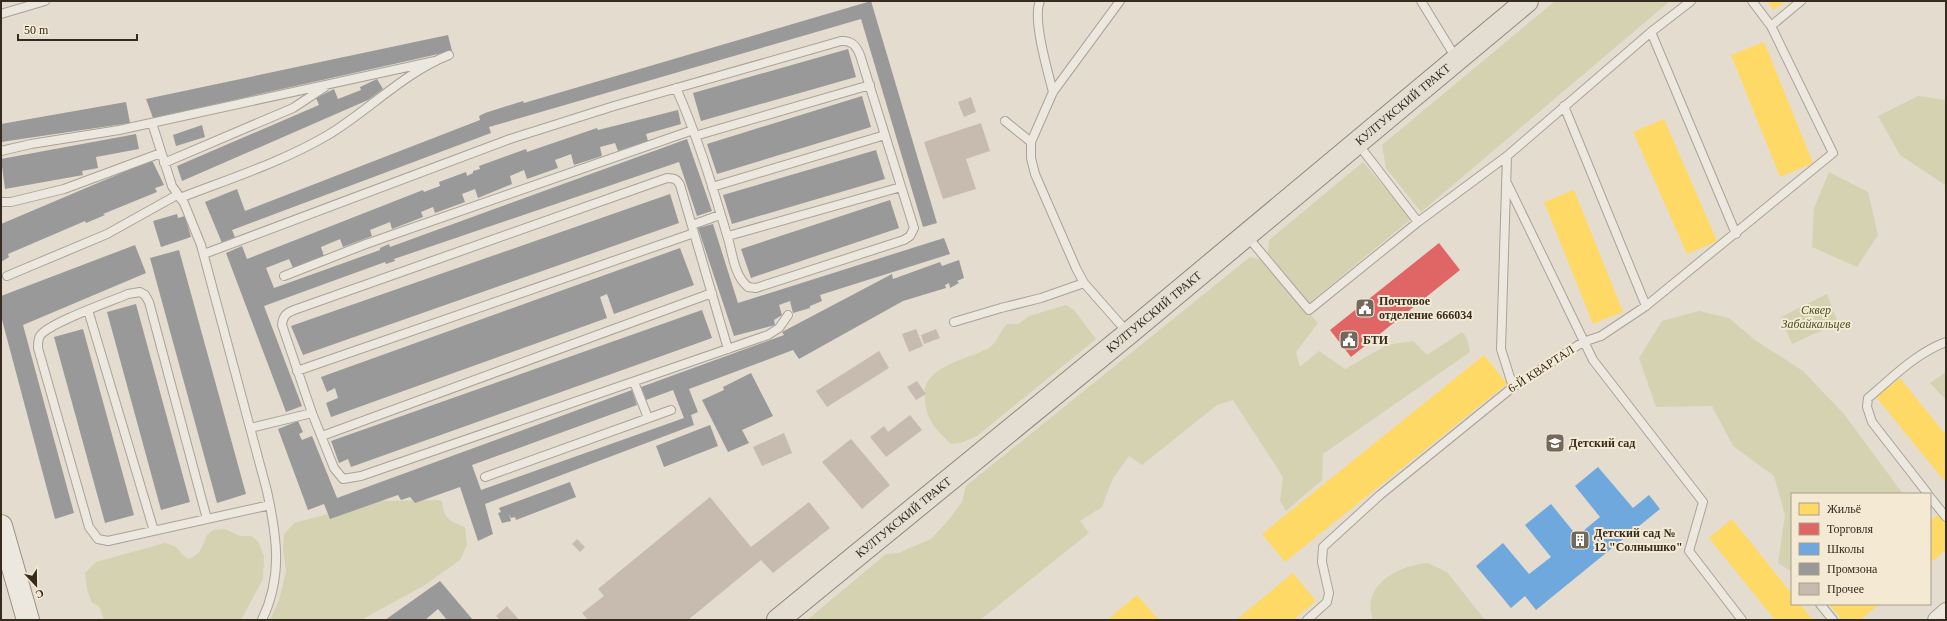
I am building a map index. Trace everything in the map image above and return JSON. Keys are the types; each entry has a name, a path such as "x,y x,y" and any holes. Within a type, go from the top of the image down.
{"main road":[{"name":"КУЛТУКСКИЙ ТРАКТ","path":"778,620 1129,333 1356,142 1457,61 1527,1"}],"street":[{"path":"1,526 28,620"},
{"path":"1936,620 1946,611"}],"lane":[{"path":"1,14 45,1"},
{"path":"1040,1 1038,13 1040,37 1053,92"},
{"path":"1120,1 1053,92 1031,142 1031,158 1035,174 1084,283 1129,333"},
{"path":"1421,1 1457,61"},
{"path":"1246,236 1310,310 1418,222 1507,156 1651,32 1691,1"},
{"path":"1752,1 1771,26 1801,1"},
{"name":"6-Й КВАРТАЛ","path":"1307,620 1327,602 1329,593 1322,562 1323,547 1380,495 1513,387 1583,342 1601,336 1646,306 1736,234 1832,153 1771,26"},
{"path":"1651,32 1736,234"},
{"path":"204,254 510,139 614,106 676,88 841,41 848,41 857,48 870,85 914,228 910,236 904,240 756,288 748,287 740,278 732,258 728,236 712,187 694,133 676,88"},
{"path":"1,151 31,144 120,130 435,61 449,56"},
{"path":"7,276 107,234 179,196 305,148 346,124 419,70 435,61"},
{"path":"164,163 292,108 329,84"},
{"path":"284,276 366,244 694,133 870,85"},
{"path":"1564,106 1646,306"},
{"path":"1005,121 1031,142"},
{"path":"152,123 172,186 192,221 204,254 270,505 276,533 277,568 274,590 262,620"},
{"path":"712,187 885,135"},
{"path":"1356,142 1418,222"},
{"path":"1,202 11,202 64,189 161,153"},
{"path":"1507,156 1501,349 1513,387"},
{"path":"728,349 677,180 667,178 294,310 287,313 282,319 282,325 312,413 338,475 343,479 350,479 634,382 728,349 775,332 788,315"},
{"path":"1506,181 1583,342 1601,372 1703,502 1689,551 1742,620"},
{"path":"728,236 901,187"},
{"path":"298,371 693,229 720,215"},
{"path":"954,322 1041,298 1084,283"},
{"path":"207,519 149,302 145,295 140,292 134,292 88,310 47,329 40,335 38,348 87,519 93,534 98,539 108,541 154,531 270,505"},
{"path":"322,436 712,293"},
{"path":"88,310 154,531"},
{"path":"1927,493 1872,422 1867,407 1868,398 1896,374 1929,350 1946,342"},
{"path":"634,382 648,418"},
{"path":"485,477 671,410"},
{"path":"250,428 312,413"},
{"path":"1933,506 1946,517"},
{"path":"1821,605 1833,620"}],"green space":[{"path":"1555,1 1670,1 1421,212 1386,168 1382,145"},
{"path":"1918,96 1946,100 1945,185 1900,155 1878,116"},
{"path":"1363,162 1411,219 1309,303 1268,253 1269,240"},
{"path":"1829,172 1868,192 1878,235 1857,267 1812,247 1814,208"},
{"path":"1250,257 1262,260 1318,323 1296,352 1300,367 1319,351 1345,369 1387,345 1413,341 1427,355 1462,332 1467,338 1470,352 1323,454 1322,480 1286,511 1280,501 1283,477 1233,400 1217,405 1142,465 1129,456 1112,480 1102,507 1080,521 1089,533 980,620 807,620 886,554 898,553 931,539 947,522 962,502 966,486"},
{"name":"Сквер Забайкальцев","path":"1827,294 1838,323 1792,344 1781,317"},
{"path":"1066,305 1074,310 1096,339 977,436 963,442 951,444 932,424 927,412 925,386 930,378 954,362 981,352 992,346 1007,324 1018,324 1029,316"},
{"path":"1699,311 1729,318 1755,340 1803,371 1844,414 1902,493 1791,493 1791,571 1778,563 1785,515 1774,476 1733,446 1712,406 1656,407 1639,358 1662,321"},
{"path":"1946,372 1946,400 1930,383"},
{"path":"377,501 442,501 444,512 451,521 465,527 467,545 460,560 425,585 361,620 270,620 279,600 286,571 283,550 284,534 294,523"},
{"path":"225,529 240,536 251,536 258,541 264,556 263,579 241,620 104,620 99,606 92,603 87,589 85,573 96,562 165,543 176,547 189,559 199,552 207,535 213,530"},
{"path":"1428,563 1447,572 1485,620 1373,620 1370,608 1372,597 1377,587 1394,573 1405,568"}],"building: Жильё":[{"path":"1767,1 1786,1 1774,10"},
{"path":"1764,42 1813,163 1780,177 1731,55"},
{"path":"1664,119 1717,241 1687,254 1633,132"},
{"path":"1574,190 1623,312 1593,324 1544,202"},
{"path":"1484,355 1507,384 1285,562 1262,534"},
{"path":"1900,378 1946,435 1946,483 1876,397"},
{"path":"1940,513 1946,521 1946,550 1931,562 1931,520"},
{"path":"1732,519 1791,593 1791,605 1801,605 1813,620 1775,620 1709,538"},
{"path":"1293,573 1316,601 1293,620 1236,620"},
{"path":"1137,595 1159,620 1107,620"},
{"path":"1830,605 1879,605 1860,620 1842,620"}],"building: Торговля":[{"path":"1439,243 1460,270 1351,357 1330,330"}],"building: Школы":[{"name":"Детский сад № 12 \"Солнышко\"","path":"1598,467 1633,508 1649,495 1660,509 1536,610 1525,596 1511,608 1476,566 1503,543 1529,574 1551,557 1525,525 1551,504 1577,536 1600,517 1575,486"}],"building: Промзона":[{"path":"871,1 937,223 923,227 861,19 489,127 491,133 232,230 235,237 222,243 205,202 237,189 245,211 480,120 479,116 485,113 523,101 524,103"},
{"path":"448,35 452,51 153,118 146,99"},
{"path":"848,49 856,77 701,121 693,93"},
{"path":"377,79 383,89 368,100 182,181 177,166 319,105 316,98 334,89 338,99 361,90 360,87"},
{"path":"862,96 871,127 717,174 707,144"},
{"path":"126,102 130,123 1,142 1,124"},
{"path":"678,110 681,124 646,134 648,141 618,151 615,143 600,147 602,156 574,165 571,154 555,160 558,168 527,179 524,170 510,176 512,184 478,198 475,189 462,194 465,202 435,213 433,207 421,212 423,217 392,229 390,222 370,230 372,236 343,247 340,239 321,247 324,256 293,268 289,259 266,268 274,288 380,250 380,248 389,244 390,247 687,139 712,211 697,216 679,162 394,259 395,261 386,264 385,262 264,306 302,406 286,412 226,253 242,246 247,259 423,190 424,192 440,186 439,182 466,172 467,176 473,173 473,171 480,169 479,166 526,149 527,152 597,128 598,130"},
{"path":"202,125 205,137 176,146 173,135"},
{"path":"136,134 139,149 96,157 98,168 82,171 83,175 5,189 1,159"},
{"path":"876,150 885,179 732,224 723,195"},
{"path":"152,160 164,185 155,188 157,192 103,214 105,215 86,223 85,221 8,254 9,257 1,262 1,224"},
{"path":"670,194 679,223 303,355 291,326"},
{"path":"890,200 899,228 751,278 741,249"},
{"path":"177,214 178,218 185,216 191,237 161,247 153,221"},
{"path":"713,224 738,303 944,238 950,254 820,295 822,301 810,306 810,308 793,313 790,301 779,305 782,315 774,320 775,325 734,336 698,228"},
{"path":"135,245 146,273 23,325 74,513 55,519 1,316 1,296"},
{"path":"680,248 694,285 614,314 607,294 600,297 607,318 331,417 326,403 338,398 335,388 327,392 321,377"},
{"path":"179,250 246,494 217,503 150,258"},
{"path":"959,260 964,278 957,281 959,283 950,288 949,283 945,285 946,288 903,301 799,359 793,350 689,389 698,412 691,415 694,425 485,504 493,534 478,541 460,487 415,503 410,497 401,500 398,495 330,519 324,504 308,510 278,429 298,421 303,432 299,434 302,440 312,436 337,498 632,390 637,405 472,465 481,490 684,418 673,390 646,400 641,387 784,335 782,332 892,274 893,279 940,262 942,266"},
{"path":"136,304 190,502 161,510 107,312"},
{"path":"702,310 712,338 351,467 348,459 339,463 331,441"},
{"path":"83,329 134,515 105,523 54,337"},
{"path":"751,373 773,416 742,430 749,443 728,452 702,400 724,390 723,387"},
{"path":"710,425 718,446 664,467 656,446"},
{"path":"570,482 576,497 516,520 515,517 511,518 509,514 511,521 502,523 498,513 501,512 499,508"},
{"path":"440,581 473,620 447,620 438,609 425,620 385,620"}],"building: Прочее":[{"path":"971,97 976,112 964,117 958,102"},
{"path":"981,123 990,151 966,159 976,189 943,199 924,142"},
{"path":"916,329 923,346 909,352 902,334"},
{"path":"936,329 940,338 924,344 921,335"},
{"path":"879,351 889,368 827,407 816,391"},
{"path":"917,381 926,394 916,400 907,387"},
{"path":"910,415 922,430 886,457 870,437 884,426 888,432"},
{"path":"784,433 792,453 762,466 753,447"},
{"path":"851,439 890,485 862,509 822,462"},
{"path":"710,497 751,547 809,502 830,528 773,573 761,560 688,620 588,620 582,613 604,596 598,589"},
{"path":"577,539 585,547 580,552 572,544"},
{"path":"507,606 519,620 500,620 496,616"}],"place":[{"name":"Почтовое отделение 666034","path":"1365,308"},
{"name":"БТИ","path":"1349,340"},
{"name":"Детский сад","path":"1555,443"},
{"name":"Детский сад № 12 \"Солнышко\"","path":"1580,540"}]}
